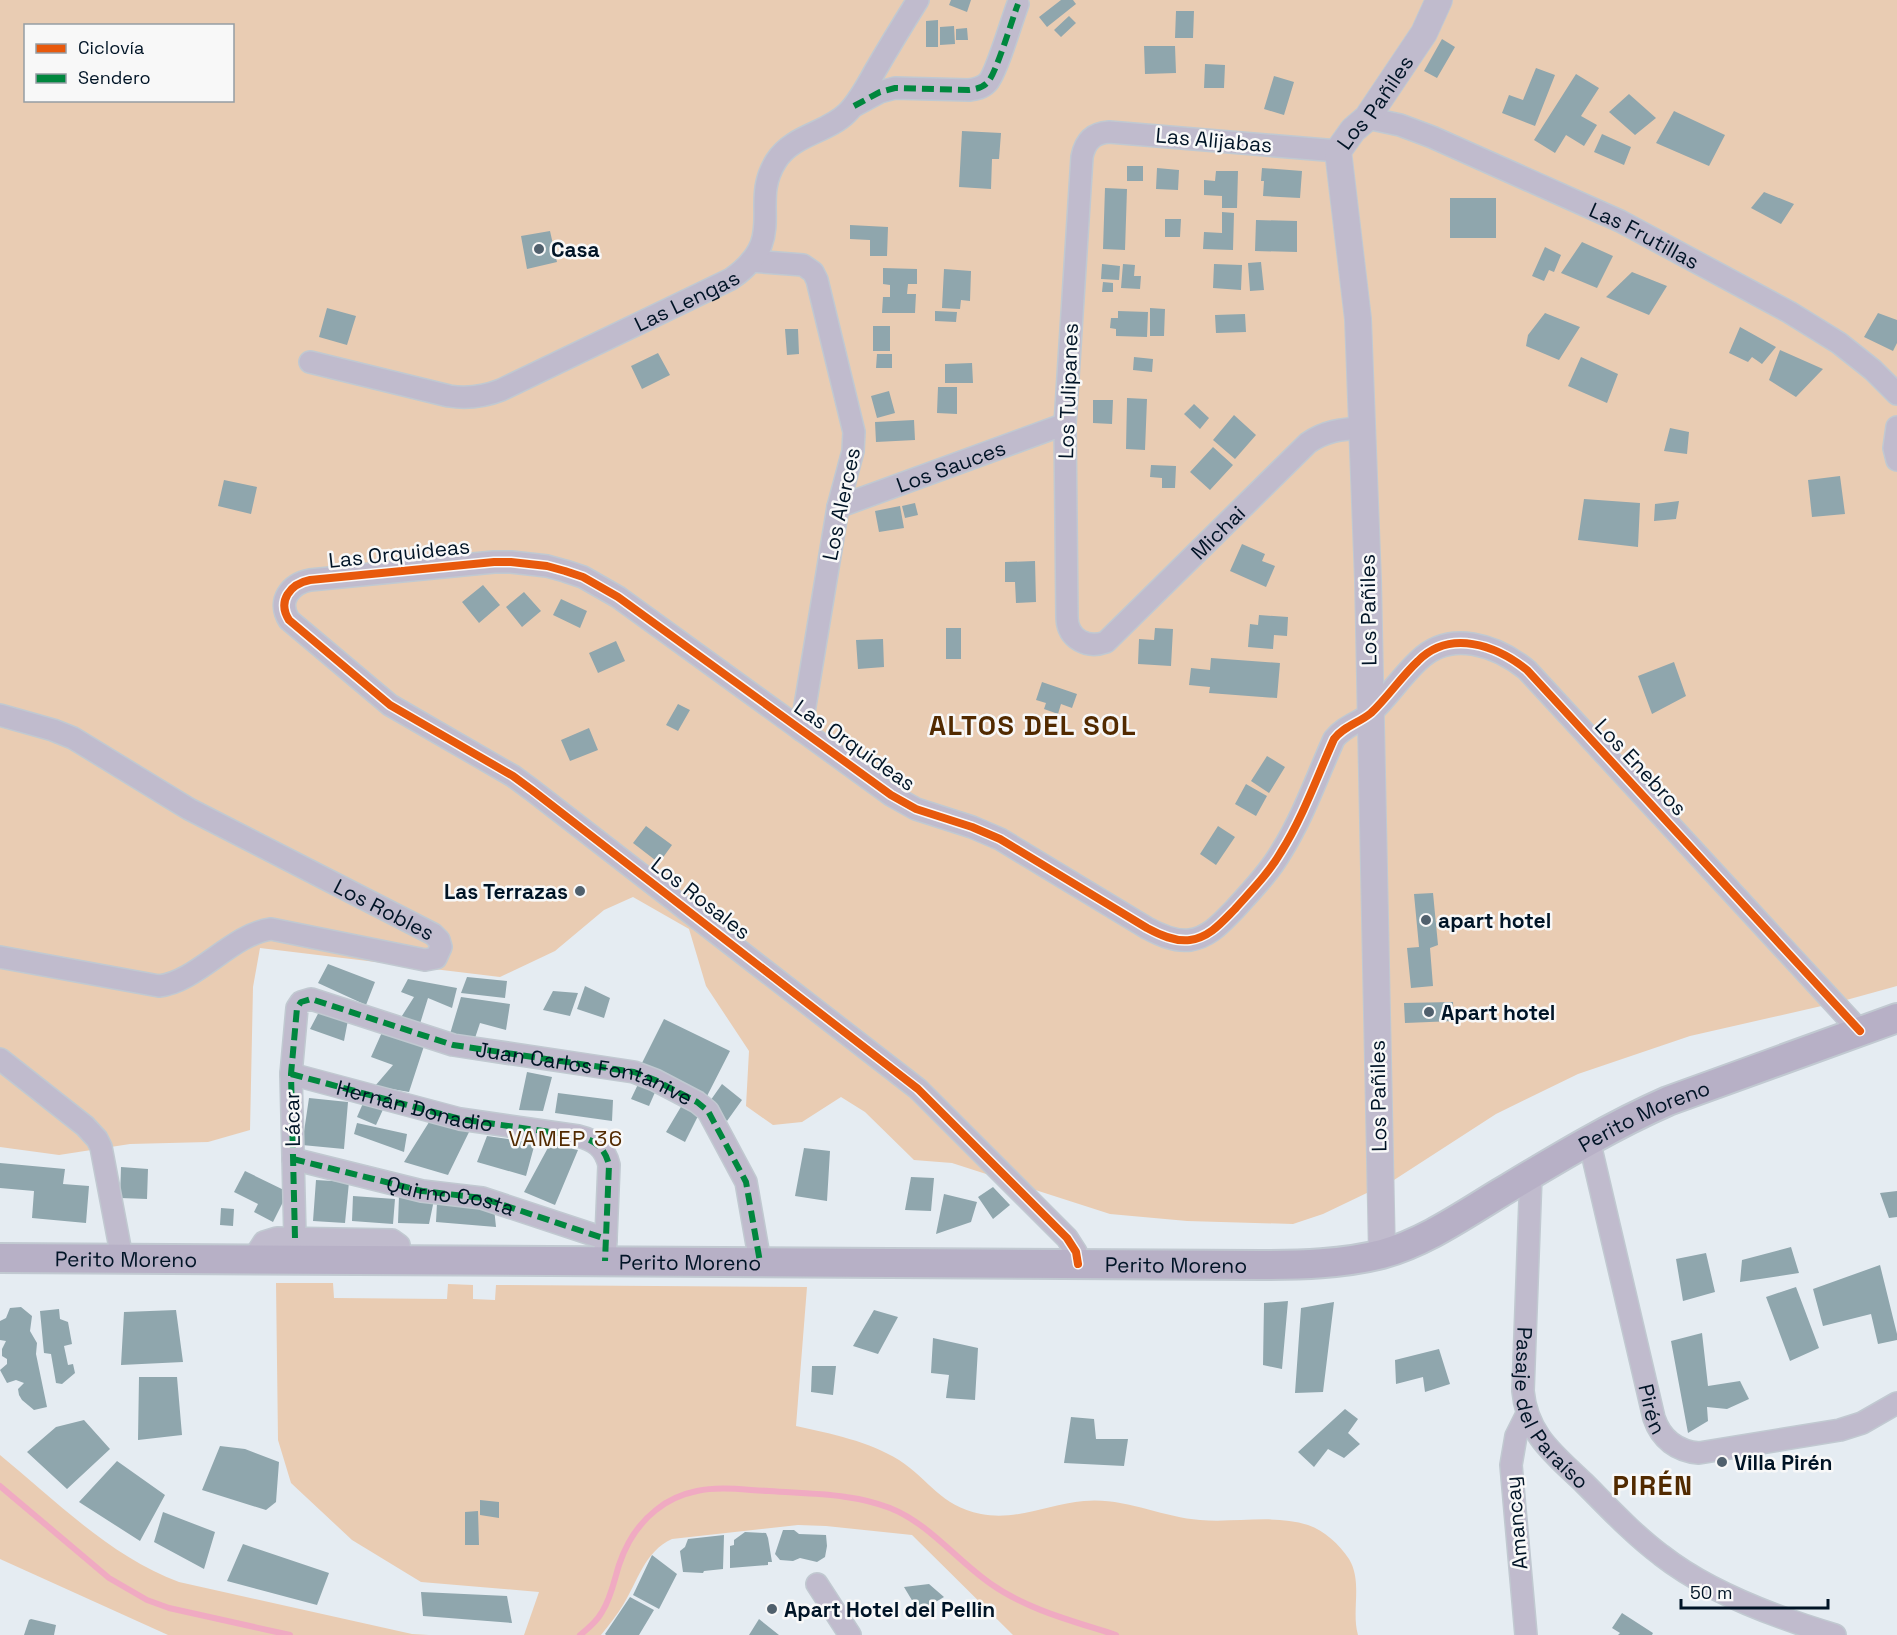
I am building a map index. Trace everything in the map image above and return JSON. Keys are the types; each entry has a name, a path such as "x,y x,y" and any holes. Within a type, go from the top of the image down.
{"main road":[{"name":"Perito Moreno","path":"0,1258 401,1260 605,1250 760,1262 1287,1265 1344,1261 1382,1254 1427,1236 1589,1140 1668,1101 1897,1018"}],"street":[{"name":"Las Lengas","path":"310,363 449,396 469,398 488,395 731,279 751,261 765,236 767,185 776,160 796,142 837,122 854,106 918,0"},
{"name":"Los Pañiles","path":"1382,1254 1368,581 1359,319 1338,151 1353,130 1367,118 1424,33 1439,0"},
{"path":"854,106 880,92 896,88 969,90 985,85 993,73 1018,4"},
{"name":"Las Frutillas","path":"1367,118 1400,125 1432,137 1635,228 1814,326 1856,356 1897,394"},
{"name":"Las Alijabas","path":"1091,138 1096,134 1109,132 1338,151"},
{"name":"Los Tulipanes","path":"1081,641 1070,631 1068,624 1065,424 1082,157 1086,143 1091,138"},
{"name":"Los Alerces","path":"751,261 803,266 813,272 817,280 855,432 853,451 838,507 801,730"},
{"name":"Los Sauces","path":"838,507 1065,424"},
{"path":"1897,427 1894,448 1897,460"},
{"name":"Michai","path":"1081,641 1098,645 1113,637 1308,443 1325,433 1362,429"},
{"name":"Las Orquideas","path":"289,591 298,584 310,580 494,562 530,563 565,570 584,577 618,597 903,802 916,809 972,827 1000,839 1156,933 1179,940 1191,940 1213,931 1265,875 1289,839 1338,733 1370,714"},
{"name":"Los Rosales","path":"289,591 284,603 289,620 382,699 522,783 918,1089 1067,1238 1074,1247 1078,1264"},
{"name":"Los Enebros","path":"1370,714 1417,661 1435,648 1467,643 1508,656 1527,670 1860,1031"},
{"name":"Los Robles","path":"0,715 73,738 189,809 433,934 439,939 441,947 436,958 425,960 271,929 251,935 176,982 159,986 0,957"},
{"name":"Juan Carlos Fontanive","path":"301,1002 308,999 315,1000 453,1045 634,1072 655,1080 697,1102 708,1111 746,1182 760,1262"},
{"name":"Lácar","path":"295,1238 291,1074 296,1012 301,1002"},
{"path":"0,1059 85,1126 97,1139 104,1156 122,1258"},
{"name":"Hernán Donadio","path":"291,1074 460,1119 578,1136 590,1140 606,1153 609,1165 605,1250"},
{"name":"Pirén","path":"1589,1140 1654,1418 1661,1434 1669,1442 1689,1452 1699,1454 1830,1433 1862,1423 1897,1403"},
{"name":"Quirno Costa","path":"293,1158 422,1191 482,1198 605,1250"},
{"name":"Pasaje del Paraíso","path":"1531,1174 1523,1391 1527,1414 1535,1431 1548,1447 1629,1527 1662,1556 1703,1581 1748,1604 1835,1635"},
{"path":"253,1259 261,1245 268,1239 295,1238 392,1240 399,1245 401,1260"},
{"name":"Amancay","path":"1526,1635 1511,1465 1515,1436 1527,1414"},
{"path":"817,1584 850,1635"}],"shaded area":[{"path":"0,0 1897,0 1897,986 1839,1002 1690,1036 1578,1074 1496,1114 1394,1180 1323,1214 1293,1224 1187,1221 1110,1214 952,1163 914,1160 865,1112 841,1097 802,1122 773,1125 746,1106 749,1051 706,986 689,929 633,897 604,910 555,951 500,977 260,948 253,987 250,1130 208,1142 130,1144 59,1155 0,1147"},
{"path":"276,1283 333,1283 334,1298 447,1299 448,1284 473,1285 473,1299 495,1300 496,1285 807,1287 796,1426 849,1439 887,1453 910,1468 936,1492 955,1505 981,1514 994,1516 1020,1514 1071,1503 1099,1501 1128,1504 1200,1520 1268,1519 1308,1525 1326,1534 1349,1559 1355,1577 1358,1635 1013,1635 912,1535 798,1525 672,1539 648,1559 623,1605 601,1635 524,1635 539,1592 421,1582 352,1540 291,1483 278,1440"},
{"path":"0,1455 107,1543 154,1571 179,1582 412,1634 429,1635 168,1635 0,1559"}],"building":[{"path":"951,0 971,0 967,12 949,5"},
{"path":"1061,0 1073,0 1076,4 1047,27 1039,17"},
{"path":"1176,11 1194,11 1193,38 1175,38"},
{"path":"1069,16 1076,23 1061,37 1054,30"},
{"path":"938,20 938,47 926,47 926,21"},
{"path":"954,26 955,44 940,45 940,27"},
{"path":"967,28 968,40 956,40 956,29"},
{"path":"1442,39 1455,47 1437,78 1424,71"},
{"path":"1144,46 1175,46 1176,73 1145,74"},
{"path":"1205,64 1225,65 1224,88 1204,88"},
{"path":"1536,68 1555,75 1535,126 1502,113 1509,95 1523,100"},
{"path":"1576,74 1599,88 1581,116 1597,125 1584,146 1566,135 1555,153 1534,140"},
{"path":"1274,76 1294,82 1284,115 1264,109"},
{"path":"1629,94 1656,118 1635,135 1609,112"},
{"path":"1674,111 1725,135 1709,166 1656,143"},
{"path":"962,131 1001,133 999,159 992,159 991,189 959,187"},
{"path":"1602,134 1631,147 1624,165 1594,152"},
{"path":"1127,166 1143,166 1143,181 1127,181"},
{"path":"1157,168 1179,170 1178,190 1156,189"},
{"path":"1262,168 1302,171 1300,198 1263,196"},
{"path":"1216,171 1238,171 1237,208 1222,208 1222,196 1204,195 1204,180 1215,181"},
{"path":"1105,188 1127,189 1125,250 1103,249"},
{"path":"1764,192 1794,204 1781,224 1751,208"},
{"path":"1450,198 1496,198 1496,238 1450,238"},
{"path":"1222,212 1234,213 1233,250 1203,249 1204,232 1222,233"},
{"path":"1165,219 1181,219 1180,237 1165,237"},
{"path":"1256,220 1297,221 1297,252 1255,251"},
{"path":"850,225 888,227 887,256 870,256 870,240 850,239"},
{"name":"Casa","path":"550,231 557,262 527,269 521,236"},
{"path":"1582,242 1613,256 1597,288 1561,273"},
{"path":"1545,247 1561,255 1554,272 1549,270 1544,281 1532,276"},
{"path":"1261,262 1264,290 1250,291 1248,263"},
{"path":"1102,264 1120,266 1119,280 1101,279"},
{"path":"1123,264 1135,265 1134,276 1141,276 1140,289 1121,288"},
{"path":"1214,264 1242,265 1241,290 1213,288"},
{"path":"883,268 917,269 917,284 908,284 907,294 916,294 915,313 882,313 883,297 890,297 890,285 883,284"},
{"path":"944,269 971,271 970,301 961,300 960,309 942,308"},
{"path":"1632,272 1667,286 1649,315 1606,297"},
{"path":"1103,282 1113,283 1113,292 1102,292"},
{"path":"327,308 356,316 347,345 319,337"},
{"path":"1150,308 1165,309 1164,336 1150,336"},
{"path":"935,311 957,312 956,322 935,321"},
{"path":"1118,311 1148,312 1147,337 1116,336 1116,329 1110,328 1111,318 1118,318"},
{"path":"1545,313 1580,327 1559,360 1526,346 1528,335"},
{"path":"1878,313 1897,320 1897,343 1893,351 1864,337"},
{"path":"1245,314 1246,332 1216,333 1215,315"},
{"path":"873,326 890,326 890,351 873,351"},
{"path":"1740,327 1776,347 1762,364 1752,357 1748,362 1729,353"},
{"path":"785,329 798,329 799,354 787,355"},
{"path":"1780,350 1823,369 1796,397 1769,380"},
{"path":"658,353 670,375 642,389 631,366"},
{"path":"877,354 892,354 892,368 876,368"},
{"path":"1134,357 1153,359 1152,372 1133,370"},
{"path":"1581,357 1618,374 1607,403 1568,386"},
{"path":"972,363 973,383 945,383 945,364"},
{"path":"938,387 957,387 957,414 937,413"},
{"path":"889,391 895,413 877,418 871,396"},
{"path":"1127,398 1147,399 1145,450 1126,449"},
{"path":"1093,400 1113,400 1112,424 1093,423"},
{"path":"1194,404 1209,418 1200,429 1184,414"},
{"path":"1234,415 1256,435 1235,459 1213,440"},
{"path":"914,420 915,440 876,442 875,422"},
{"path":"1670,428 1689,432 1687,454 1664,451"},
{"path":"1213,447 1233,465 1210,490 1190,472"},
{"path":"1151,465 1176,466 1175,488 1162,488 1162,478 1150,477"},
{"path":"1840,476 1845,514 1812,517 1808,480"},
{"path":"224,480 257,487 251,514 218,506"},
{"path":"1584,499 1640,503 1638,547 1578,540"},
{"path":"1679,501 1676,519 1654,521 1655,504"},
{"path":"915,503 918,515 905,518 902,506"},
{"path":"900,506 904,528 879,532 875,511"},
{"path":"1242,544 1265,554 1262,561 1275,566 1266,587 1230,571"},
{"path":"1035,561 1036,602 1016,603 1015,582 1005,582 1005,562"},
{"path":"483,585 500,605 479,623 462,602"},
{"path":"524,592 541,611 522,627 506,607"},
{"path":"561,599 587,611 580,628 553,615"},
{"path":"1259,615 1288,617 1287,636 1274,635 1273,649 1248,647 1250,624 1258,625"},
{"path":"946,628 961,628 961,659 946,659"},
{"path":"1155,628 1173,629 1171,666 1138,664 1139,639 1154,640"},
{"path":"883,639 884,667 858,669 856,640"},
{"path":"616,641 625,661 598,673 589,653"},
{"path":"1211,658 1280,663 1277,698 1209,693 1210,687 1189,685 1191,668 1210,670"},
{"path":"1674,662 1686,696 1652,714 1638,676"},
{"path":"1042,682 1077,694 1072,708 1061,704 1058,714 1044,709 1046,703 1036,700"},
{"path":"678,704 690,710 678,731 666,725"},
{"path":"589,728 598,750 570,761 561,740"},
{"path":"1267,756 1285,767 1269,793 1251,781"},
{"path":"1246,784 1267,796 1256,816 1235,804"},
{"path":"646,826 672,845 659,863 633,843"},
{"path":"1218,826 1235,837 1216,865 1200,854"},
{"name":"apart hotel","path":"1433,893 1438,945 1430,948 1433,986 1411,988 1407,948 1419,947 1414,894"},
{"path":"328,964 375,982 366,1005 318,983"},
{"path":"467,977 507,981 505,998 461,993"},
{"path":"408,979 457,988 452,1008 428,998 419,1027 400,1019 414,997 401,992"},
{"path":"585,986 610,998 604,1018 577,1009"},
{"path":"553,991 578,993 570,1016 543,1010"},
{"path":"461,997 510,1004 506,1030 480,1023 474,1041 450,1034"},
{"name":"Apart hotel","path":"1453,1002 1454,1021 1405,1023 1404,1003"},
{"path":"321,1008 348,1020 344,1041 310,1029"},
{"path":"664,1019 730,1051 706,1098 642,1063"},
{"path":"383,1030 425,1043 409,1092 375,1086 393,1065 371,1057"},
{"path":"527,1072 552,1077 543,1111 519,1110"},
{"path":"640,1080 656,1090 649,1106 631,1099"},
{"path":"722,1084 742,1100 727,1121 708,1104"},
{"path":"558,1093 613,1100 612,1121 555,1113"},
{"path":"309,1098 348,1102 344,1149 302,1145"},
{"path":"364,1101 385,1105 376,1125 357,1117"},
{"path":"682,1105 698,1116 685,1142 666,1132"},
{"path":"431,1119 470,1130 448,1175 404,1162"},
{"path":"357,1123 407,1134 404,1152 354,1134"},
{"path":"487,1136 535,1143 526,1176 477,1162"},
{"path":"550,1144 578,1150 555,1205 524,1192"},
{"path":"804,1148 830,1151 827,1201 795,1196"},
{"path":"0,1163 65,1169 63,1184 89,1186 86,1223 32,1218 34,1191 0,1188"},
{"path":"121,1167 148,1169 147,1199 120,1198"},
{"path":"245,1171 288,1192 273,1222 254,1212 258,1204 234,1192"},
{"path":"911,1177 934,1178 931,1211 905,1210"},
{"path":"316,1180 349,1182 345,1223 313,1221"},
{"path":"993,1187 1010,1205 993,1219 978,1197"},
{"path":"1897,1191 1897,1217 1889,1218 1880,1193"},
{"path":"944,1194 977,1202 971,1222 936,1234"},
{"path":"353,1196 395,1199 393,1224 352,1221"},
{"path":"399,1196 434,1200 429,1224 398,1223"},
{"path":"437,1203 494,1208 496,1227 436,1222"},
{"path":"221,1208 234,1209 233,1226 220,1225"},
{"path":"1791,1247 1799,1273 1740,1282 1742,1260"},
{"path":"1706,1253 1715,1292 1683,1301 1676,1259"},
{"path":"1880,1265 1897,1340 1878,1344 1871,1314 1823,1326 1813,1289"},
{"path":"1796,1287 1819,1348 1790,1361 1766,1297"},
{"path":"1288,1301 1282,1369 1263,1365 1264,1303"},
{"path":"1334,1302 1323,1392 1295,1393 1301,1308"},
{"path":"21,1307 32,1316 30,1331 37,1343 36,1354 47,1407 34,1410 19,1395 18,1389 24,1383 16,1380 7,1383 0,1370 7,1364 7,1359 2,1356 2,1349 6,1341 0,1340 0,1321 6,1318 10,1308"},
{"path":"59,1309 60,1319 68,1322 72,1344 64,1346 68,1365 73,1364 75,1373 62,1384 56,1383 51,1354 44,1353 40,1311"},
{"path":"176,1310 183,1362 121,1365 124,1312"},
{"path":"874,1310 898,1317 878,1354 853,1346"},
{"path":"1702,1333 1708,1386 1740,1381 1749,1399 1727,1409 1707,1407 1708,1421 1688,1433 1671,1341"},
{"path":"933,1338 978,1348 975,1400 946,1398 949,1375 931,1373"},
{"path":"1439,1349 1450,1384 1425,1392 1423,1377 1396,1384 1395,1360"},
{"path":"812,1366 836,1366 833,1395 811,1392"},
{"path":"139,1377 177,1377 182,1435 138,1440"},
{"path":"1345,1409 1358,1419 1348,1433 1360,1444 1344,1458 1328,1449 1314,1467 1298,1452"},
{"path":"1071,1417 1094,1419 1096,1439 1128,1439 1124,1466 1064,1463"},
{"path":"84,1420 110,1449 67,1489 27,1452 56,1427"},
{"path":"220,1446 245,1449 279,1462 276,1502 266,1510 202,1490"},
{"path":"117,1461 165,1495 140,1541 79,1502"},
{"path":"480,1500 499,1502 499,1518 480,1515"},
{"path":"478,1511 479,1545 465,1545 465,1512"},
{"path":"163,1512 215,1532 204,1569 154,1542"},
{"path":"783,1530 794,1530 799,1534 826,1535 825,1557 817,1562 800,1558 793,1561 780,1560 775,1554"},
{"path":"745,1532 766,1533 772,1562 768,1562 768,1565 730,1568 730,1546 734,1545 734,1540"},
{"path":"724,1535 723,1569 703,1573 683,1572 680,1551 685,1547 688,1539"},
{"path":"243,1544 329,1573 317,1605 227,1581"},
{"path":"652,1555 677,1574 659,1609 633,1595"},
{"path":"929,1584 944,1597 919,1612 904,1587"},
{"path":"421,1592 507,1596 512,1623 423,1616"},
{"path":"630,1597 654,1610 639,1635 606,1635 605,1634"},
{"path":"1622,1613 1653,1633 1652,1635 1618,1635 1620,1633 1612,1628"},
{"path":"31,1619 56,1625 54,1635 24,1635"},
{"path":"759,1619 779,1635 749,1635"}],"waterway":[{"path":"0,1486 109,1578 147,1600 169,1608 290,1635"},
{"path":"580,1635 590,1627 605,1607 625,1550 633,1535 644,1522 670,1500 691,1492 724,1489 830,1495 861,1499 890,1508 918,1523 978,1574 1005,1593 1051,1614 1116,1635"}],"marked path":[{"path":"854,106 880,92 895,88 969,90 983,86 991,78 995,69 1018,4"},
{"path":"295,1238 291,1074 297,1008 301,1002 311,999 453,1045 634,1072 655,1080 697,1102 708,1111 746,1182 760,1262"},
{"path":"291,1074 460,1119 578,1136 594,1142 602,1149 609,1165 605,1261"},
{"path":"293,1159 422,1191 482,1198 606,1239"}],"cycle path":[{"path":"1078,1264 1076,1252 1067,1238 918,1089 513,776 390,705 289,620 284,606 291,589 310,580 494,562 547,566 583,577 618,597 891,795 916,809 972,827 1000,839 1147,928 1179,940 1204,936 1235,909 1260,882 1296,825 1334,739 1371,713 1412,667 1431,651 1444,645 1473,644 1501,654 1527,670 1860,1031"}],"place":[{"name":"Casa","path":"539,249"},
{"name":"Las Terrazas","path":"580,891"},
{"name":"apart hotel","path":"1426,920"},
{"name":"Apart hotel","path":"1429,1012"},
{"name":"Villa Pirén","path":"1722,1462"},
{"name":"Apart Hotel del Pellin","path":"772,1609"}],"district":[{"name":"ALTOS DEL SOL","path":"1033,725"},
{"name":"VAMEP 36","path":"566,1138"},
{"name":"PIRÉN","path":"1653,1485"}]}
